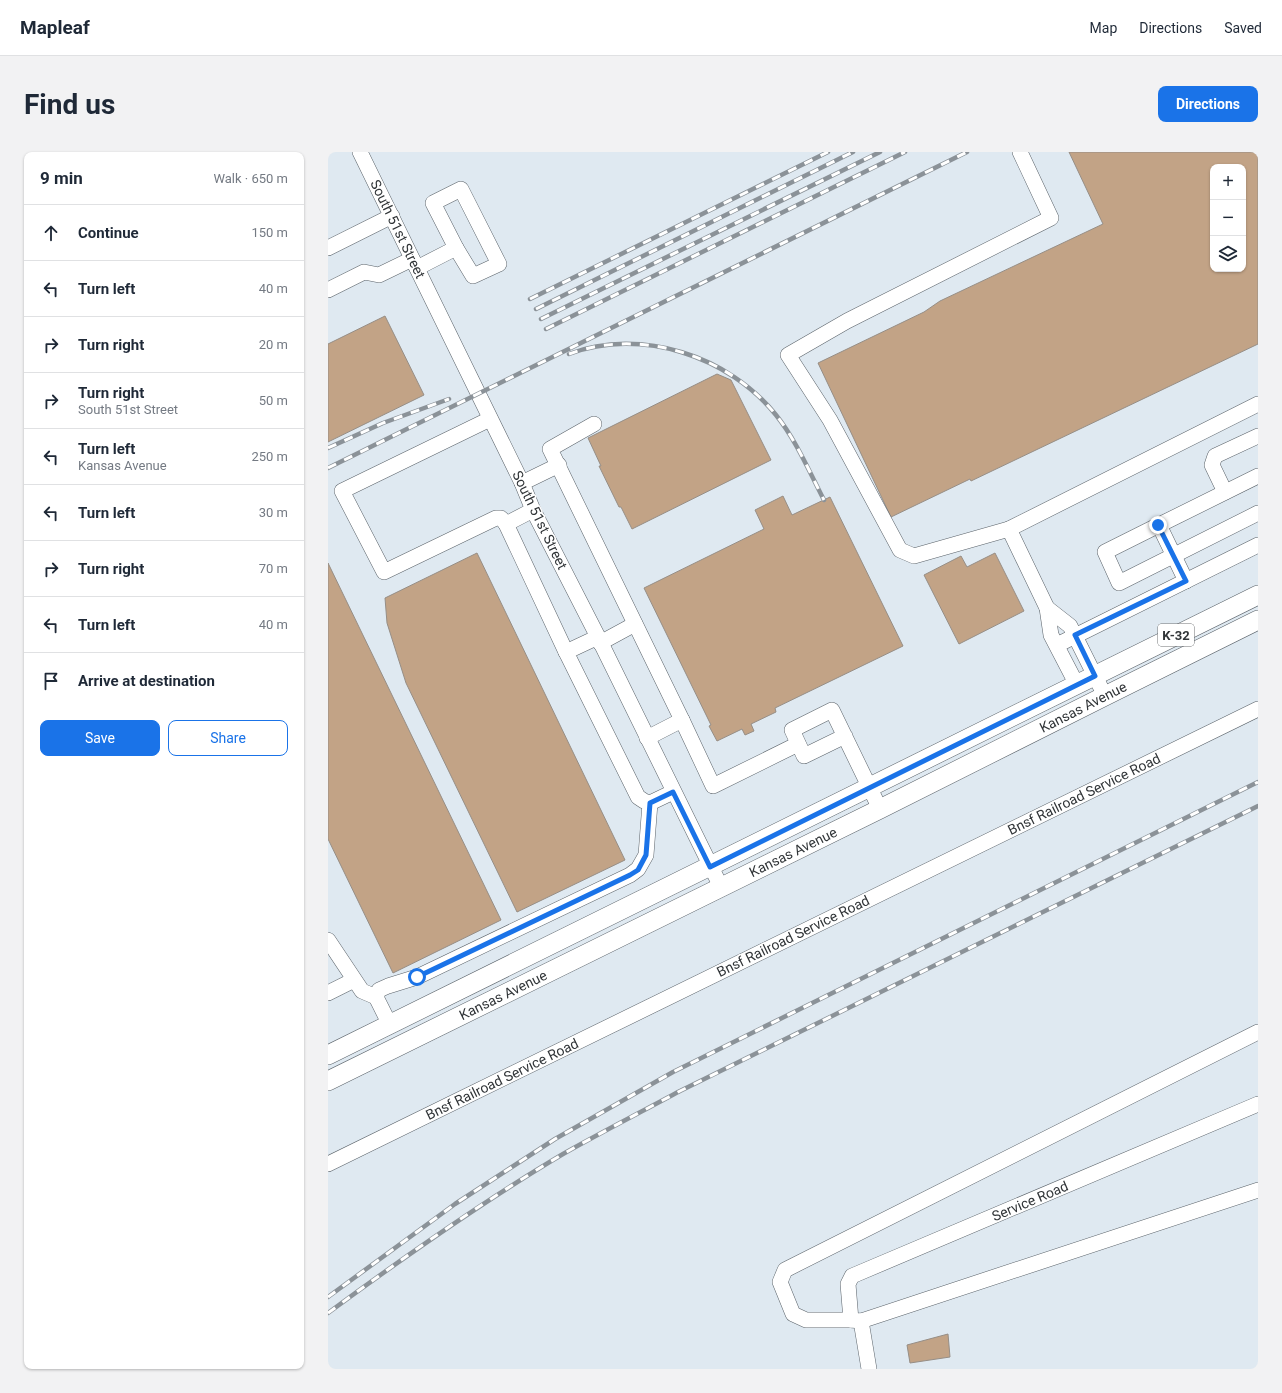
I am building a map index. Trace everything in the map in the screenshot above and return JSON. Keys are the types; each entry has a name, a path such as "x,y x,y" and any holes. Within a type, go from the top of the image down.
{"main road":[{"name":"Kansas Avenue","path":"328,1055 1258,595"},
{"name":"Kansas Avenue","path":"328,1081 880,809 1258,620"}],"street":[{"name":"South 51st Street","path":"360,152 522,483 533,510 721,887"},
{"path":"1020,152 1051,218 847,321 788,355 830,420 900,550 914,556 1009,529 1258,404"},
{"path":"461,189 499,264 473,276 456,248 433,203 461,189"},
{"path":"328,248 392,216"},
{"path":"328,290 364,272 379,275 415,264 456,248"},
{"path":"490,419 335,490 384,572 496,518 501,518 506,524 566,652 638,797 650,803 673,792"},
{"path":"594,424 550,448 713,786 798,744"},
{"path":"1225,492 1212,465 1216,456 1258,436"},
{"path":"522,483 558,465"},
{"path":"1258,476 1105,552 1119,583 1258,513"},
{"path":"506,524 533,510"},
{"path":"1158,525 1186,581"},
{"path":"1009,529 1047,608 1052,635 1077,685"},
{"path":"1057,645 1258,545"},
{"path":"1047,608 1070,626 1105,696"},
{"path":"566,652 599,640 635,624"},
{"name":"Bnsf Railroad Service Road","path":"328,1164 1258,708"},
{"path":"845,736 804,756 792,730 832,710 845,736 880,809"},
{"path":"647,738 682,720"},
{"path":"376,997 380,990 388,986 417,977 638,870 646,855 650,803"},
{"path":"328,940 362,991 376,997 390,1025"},
{"path":"328,994 354,980"},
{"path":"1258,1032 786,1270 780,1282 793,1314 806,1320 856,1320 1258,1190"},
{"name":"Service Road","path":"869,1369 848,1284 852,1276 1258,1104"}],"building":[{"path":"1069,152 1258,152 1258,344 971,481 970,479 891,517 818,363 924,312 940,301 1103,224"},
{"path":"385,316 424,395 328,442 328,344"},
{"path":"717,374 731,380 771,460 632,529 621,507 619,507 599,466 601,466 588,438"},
{"path":"783,496 792,515 830,497 903,646 775,708 776,712 751,724 754,731 745,735 742,729 717,741 709,726 711,725 644,588 764,529 755,510"},
{"path":"477,553 625,860 517,912 406,683 387,623 385,598"},
{"path":"995,553 1024,611 959,644 924,575 961,556 967,567"},
{"path":"328,563 501,920 393,973 328,839"},
{"path":"948,1334 950,1357 910,1363 907,1345"}],"railway":[{"path":"530,299 828,152"},
{"path":"536,309 853,152"},
{"path":"541,319 880,152"},
{"path":"546,329 905,152"},
{"path":"328,468 967,152"},
{"path":"569,354 597,346 625,344 654,346 682,352 709,363 734,377 757,394 776,415 802,456 824,500"},
{"path":"328,448 383,423 449,399"},
{"path":"328,1297 455,1204 555,1139 673,1072 1258,782"},
{"path":"328,1313 414,1251 473,1211 533,1172 592,1138 680,1091 1258,806"}],"route":[{"path":"417,977 638,870 646,855 650,803 673,792 710,867 1095,676 1075,635 1186,581 1158,525"}]}
